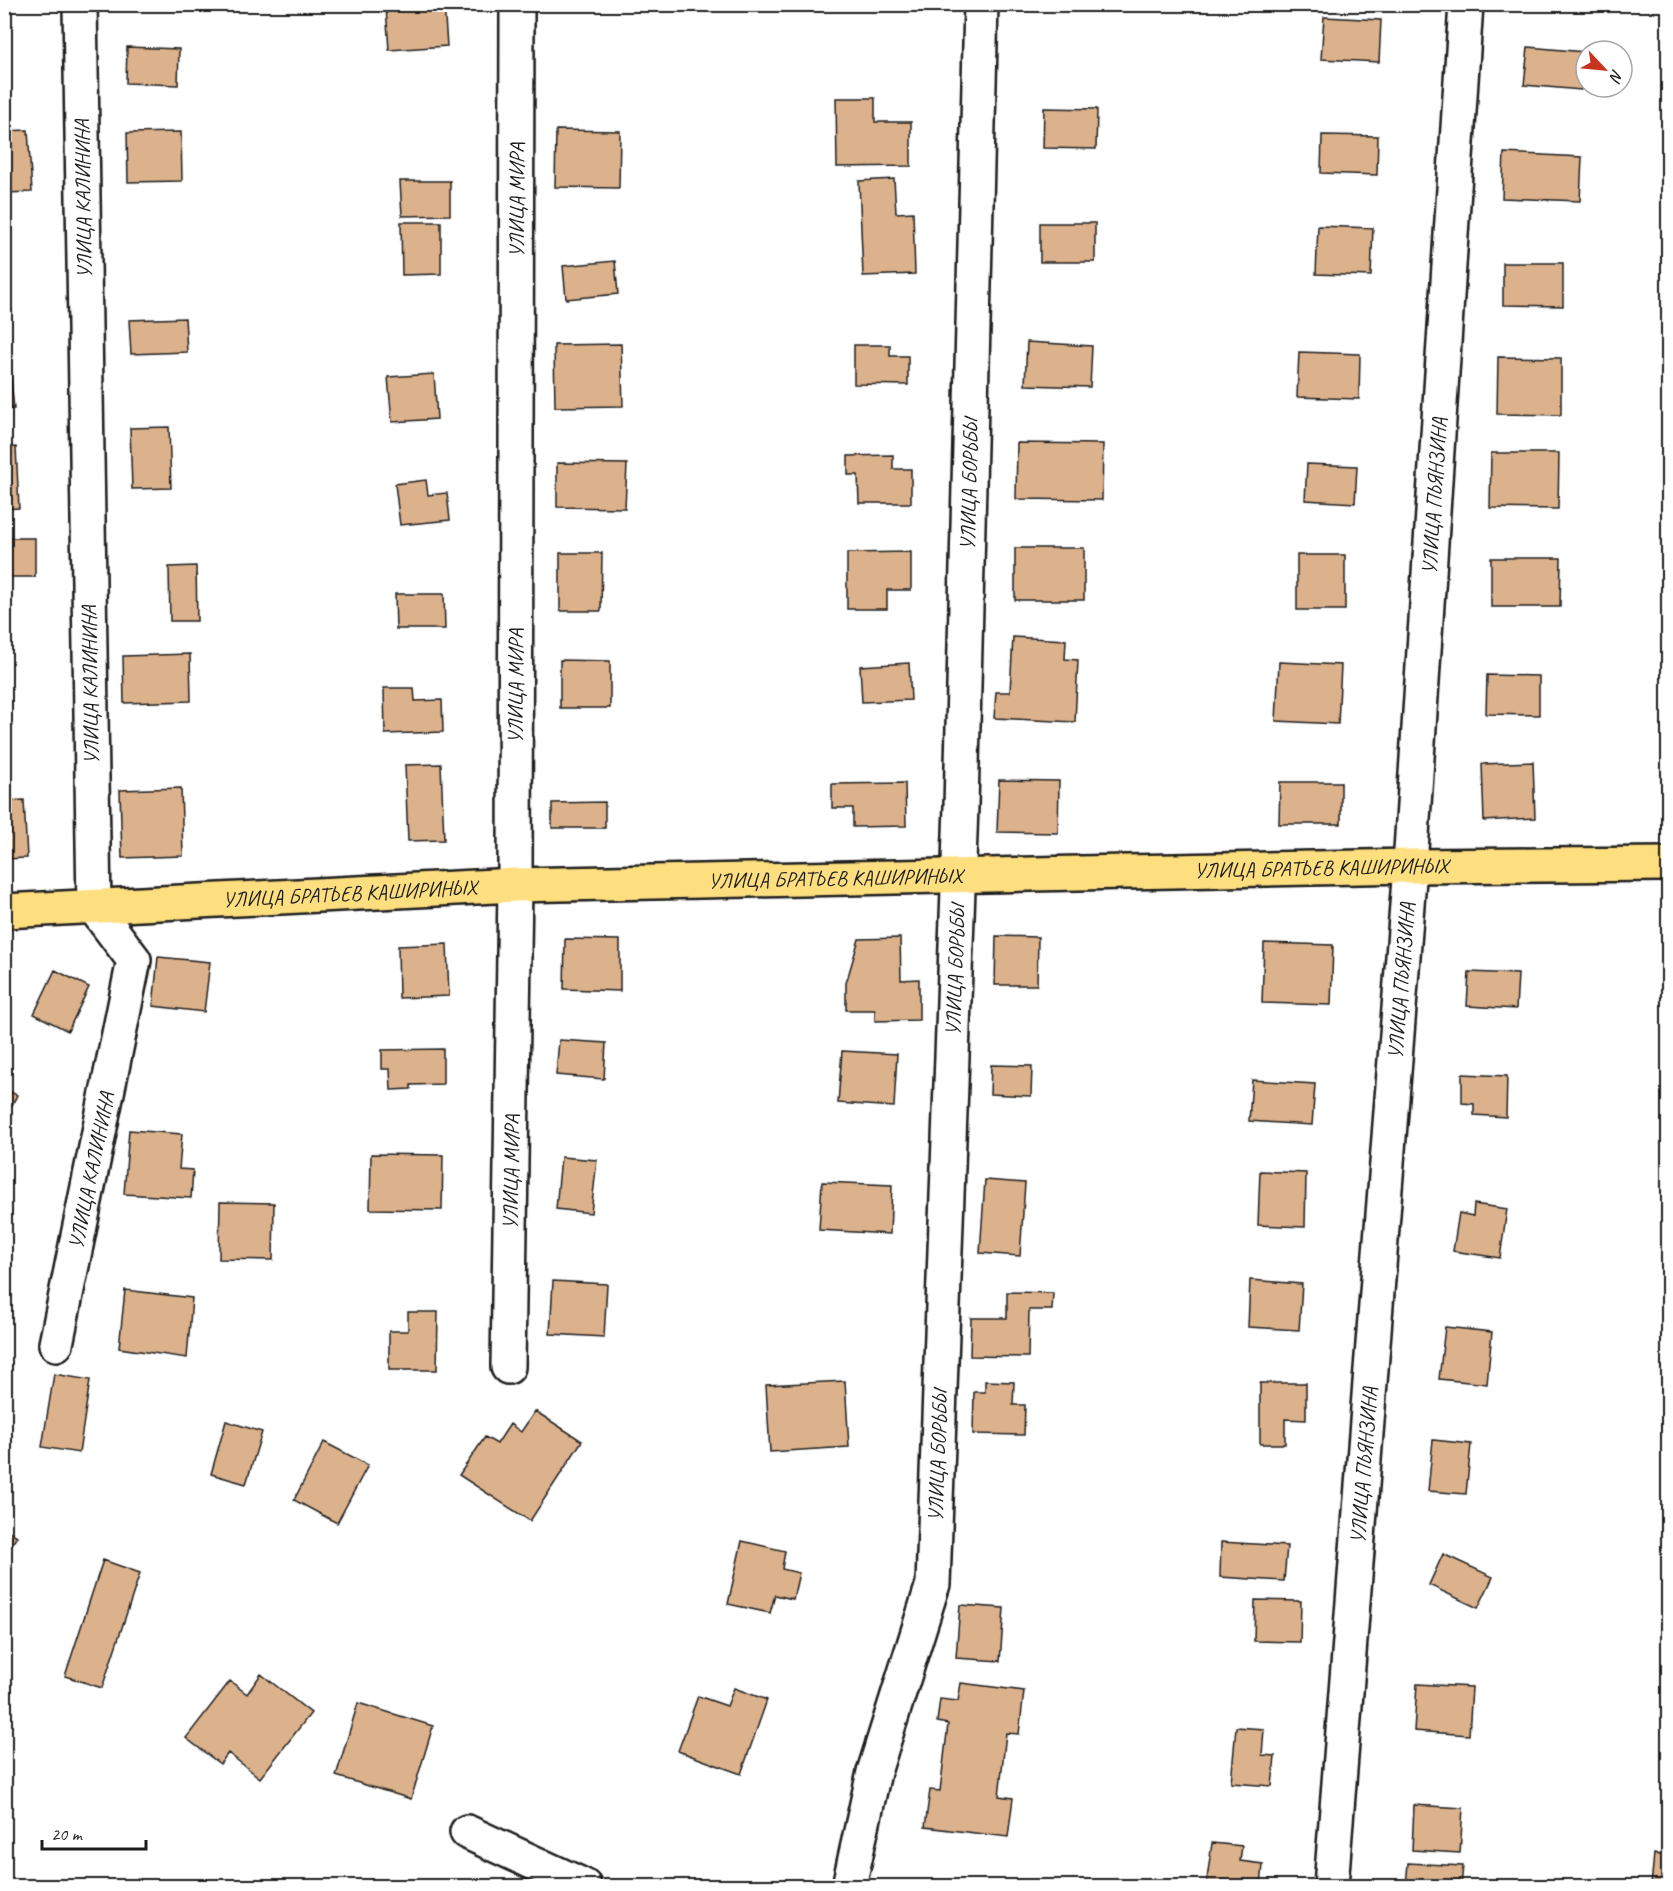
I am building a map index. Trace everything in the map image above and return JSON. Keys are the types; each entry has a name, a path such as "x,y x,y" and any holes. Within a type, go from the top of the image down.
{"main road":[{"name":"УЛИЦА БРАТЬЕВ КАШИРИНЫХ","path":"4,910 515,885 1410,866 1668,864"}],"street":[{"name":"УЛИЦА КАЛИНИНА","path":"56,1344 134,960 94,907 80,4"},
{"name":"УЛИЦА МИРА","path":"508,1367 515,885 516,4"},
{"name":"УЛИЦА БОРЬБЫ","path":"849,1887 874,1772 933,1584 958,876 981,4"},
{"name":"УЛИЦА ПЬЯНЗИНА","path":"1331,1887 1410,866 1466,4"},
{"path":"467,1832 584,1887"}],"building":[{"path":"444,4 447,46 389,50 386,8"},
{"path":"1324,17 1381,20 1379,62 1321,59"},
{"path":"127,47 179,49 178,85 126,83"},
{"path":"1528,47 1574,51 1574,89 1524,85"},
{"path":"836,98 875,98 875,122 911,122 911,166 837,167"},
{"path":"1044,108 1097,109 1096,149 1043,148"},
{"path":"28,130 32,192 4,193 4,131"},
{"path":"556,130 620,131 619,188 555,187"},
{"path":"181,132 182,181 128,182 127,133"},
{"path":"1322,135 1378,136 1377,175 1321,173"},
{"path":"1504,153 1582,157 1580,201 1502,198"},
{"path":"894,179 896,213 913,212 915,274 863,276 859,181"},
{"path":"400,181 450,181 450,215 402,216"},
{"path":"401,222 441,222 441,274 402,275"},
{"path":"1040,223 1095,223 1095,262 1040,262"},
{"path":"1318,226 1373,228 1371,276 1316,274"},
{"path":"615,261 618,294 566,299 563,266"},
{"path":"1503,263 1563,263 1563,306 1503,305"},
{"path":"4,272 8,272 12,313 4,314"},
{"path":"185,318 187,352 131,354 129,320"},
{"path":"1027,342 1092,346 1090,387 1025,385"},
{"path":"621,344 623,406 555,407 554,345"},
{"path":"854,345 890,345 890,356 908,356 908,385 854,384"},
{"path":"1299,352 1360,354 1359,399 1297,397"},
{"path":"1498,357 1561,358 1561,415 1497,414"},
{"path":"10,369 14,409 4,409 4,370"},
{"path":"434,374 437,419 392,422 388,377"},
{"path":"169,427 171,488 132,489 130,428"},
{"path":"1017,443 1103,444 1102,500 1016,499"},
{"path":"16,447 19,508 4,509 4,448"},
{"path":"1491,453 1559,453 1558,509 1490,508"},
{"path":"893,455 893,469 911,469 911,503 859,503 858,475 848,475 848,456"},
{"path":"557,463 627,464 625,508 557,507"},
{"path":"1307,464 1357,466 1355,503 1305,500"},
{"path":"426,480 428,495 447,493 450,520 400,525 395,484"},
{"path":"4,538 35,538 35,577 4,577"},
{"path":"1015,548 1084,548 1084,600 1015,600"},
{"path":"911,552 911,590 887,590 887,609 847,609 847,553"},
{"path":"560,553 602,553 601,611 560,611"},
{"path":"1297,555 1345,555 1345,610 1297,610"},
{"path":"1491,558 1561,558 1560,607 1491,607"},
{"path":"196,566 197,621 170,621 169,567"},
{"path":"395,594 444,594 445,629 396,629"},
{"path":"1013,637 1066,640 1065,659 1078,660 1075,722 994,718 996,692 1010,692"},
{"path":"190,654 191,701 124,703 123,656"},
{"path":"560,660 610,661 610,708 560,708"},
{"path":"1279,662 1341,665 1338,724 1276,721"},
{"path":"909,663 911,700 862,702 860,666"},
{"path":"1487,675 1539,676 1539,715 1486,714"},
{"path":"384,688 414,688 415,701 442,700 443,732 385,734"},
{"path":"1533,762 1535,818 1484,821 1482,764"},
{"path":"441,764 444,840 408,841 405,765"},
{"path":"999,780 1059,781 1058,833 997,832"},
{"path":"1280,782 1341,782 1341,824 1279,824"},
{"path":"905,783 906,826 853,827 853,808 832,808 832,784"},
{"path":"181,788 183,856 122,858 120,790"},
{"path":"24,800 27,858 4,859 4,801"},
{"path":"605,802 605,828 552,828 552,803"},
{"path":"996,936 1038,937 1037,985 995,985"},
{"path":"900,938 901,980 919,979 919,1020 875,1021 875,1010 846,1010 846,983 859,939"},
{"path":"565,939 620,940 620,991 564,989"},
{"path":"1264,943 1333,945 1331,1005 1262,1003"},
{"path":"447,944 449,996 399,998 398,946"},
{"path":"158,957 210,962 204,1012 153,1006"},
{"path":"55,970 89,987 68,1031 34,1014"},
{"path":"1469,972 1518,974 1516,1009 1467,1006"},
{"path":"559,1040 606,1043 604,1079 556,1075"},
{"path":"443,1049 443,1084 411,1085 411,1089 391,1090 390,1069 382,1069 382,1050"},
{"path":"842,1051 897,1054 894,1107 838,1103"},
{"path":"991,1065 1032,1066 1031,1096 990,1094"},
{"path":"1462,1074 1507,1076 1506,1117 1474,1115 1474,1104 1462,1103"},
{"path":"1252,1080 1315,1084 1312,1125 1249,1121"},
{"path":"4,1089 17,1095 4,1122"},
{"path":"129,1130 182,1134 179,1169 193,1170 191,1198 124,1194"},
{"path":"371,1154 443,1155 442,1210 370,1209"},
{"path":"561,1157 597,1160 591,1213 556,1209"},
{"path":"1260,1171 1306,1173 1305,1227 1258,1225"},
{"path":"985,1180 1025,1183 1020,1256 980,1253"},
{"path":"822,1182 892,1185 890,1234 819,1230"},
{"path":"220,1202 274,1203 273,1260 219,1259"},
{"path":"1474,1204 1507,1209 1500,1258 1453,1251 1459,1213 1473,1216"},
{"path":"1250,1280 1302,1284 1299,1330 1248,1327"},
{"path":"553,1281 607,1284 604,1337 550,1334"},
{"path":"125,1290 192,1298 187,1358 119,1348"},
{"path":"1007,1292 1053,1293 1052,1310 1029,1310 1028,1357 970,1356 971,1318 1007,1318"},
{"path":"408,1312 438,1312 437,1370 389,1370 389,1331 408,1331"},
{"path":"1445,1327 1492,1332 1487,1384 1439,1379"},
{"path":"54,1374 90,1380 79,1453 42,1447"},
{"path":"845,1381 849,1447 770,1452 766,1385"},
{"path":"985,1381 1014,1382 1013,1405 1025,1405 1024,1435 973,1434 974,1392 985,1392"},
{"path":"1260,1383 1306,1383 1306,1420 1285,1419 1285,1444 1260,1444"},
{"path":"535,1411 582,1441 530,1521 459,1475 485,1437 497,1444 510,1424 521,1432"},
{"path":"226,1421 262,1432 246,1484 211,1474"},
{"path":"1433,1440 1471,1444 1466,1494 1428,1491"},
{"path":"324,1442 368,1465 337,1523 294,1500"},
{"path":"4,1528 17,1536 4,1558"},
{"path":"742,1541 785,1551 782,1569 799,1573 793,1599 775,1595 770,1613 728,1604"},
{"path":"1221,1542 1287,1546 1284,1581 1220,1577"},
{"path":"1443,1554 1493,1577 1478,1608 1429,1585"},
{"path":"103,1560 140,1573 102,1688 65,1676"},
{"path":"1255,1600 1301,1601 1300,1642 1254,1641"},
{"path":"960,1605 1004,1608 1000,1661 956,1658"},
{"path":"261,1674 311,1713 260,1778 228,1753 220,1764 186,1738 230,1681 247,1694"},
{"path":"961,1683 1024,1691 1019,1734 1006,1733 999,1796 1013,1798 1008,1837 925,1827 930,1790 940,1791 948,1724 937,1722 940,1699 958,1701"},
{"path":"1417,1684 1472,1687 1469,1735 1414,1731"},
{"path":"734,1688 767,1700 741,1774 678,1751 698,1696 727,1706"},
{"path":"358,1703 433,1726 411,1799 336,1776"},
{"path":"1236,1727 1264,1729 1262,1755 1275,1756 1272,1786 1231,1783"},
{"path":"1414,1805 1463,1808 1460,1853 1412,1850"},
{"path":"1212,1843 1242,1846 1240,1861 1263,1864 1261,1886 1206,1886"},
{"path":"1654,1854 1668,1856 1668,1886 1651,1886"},
{"path":"1408,1863 1463,1866 1461,1886 1406,1886"}]}
